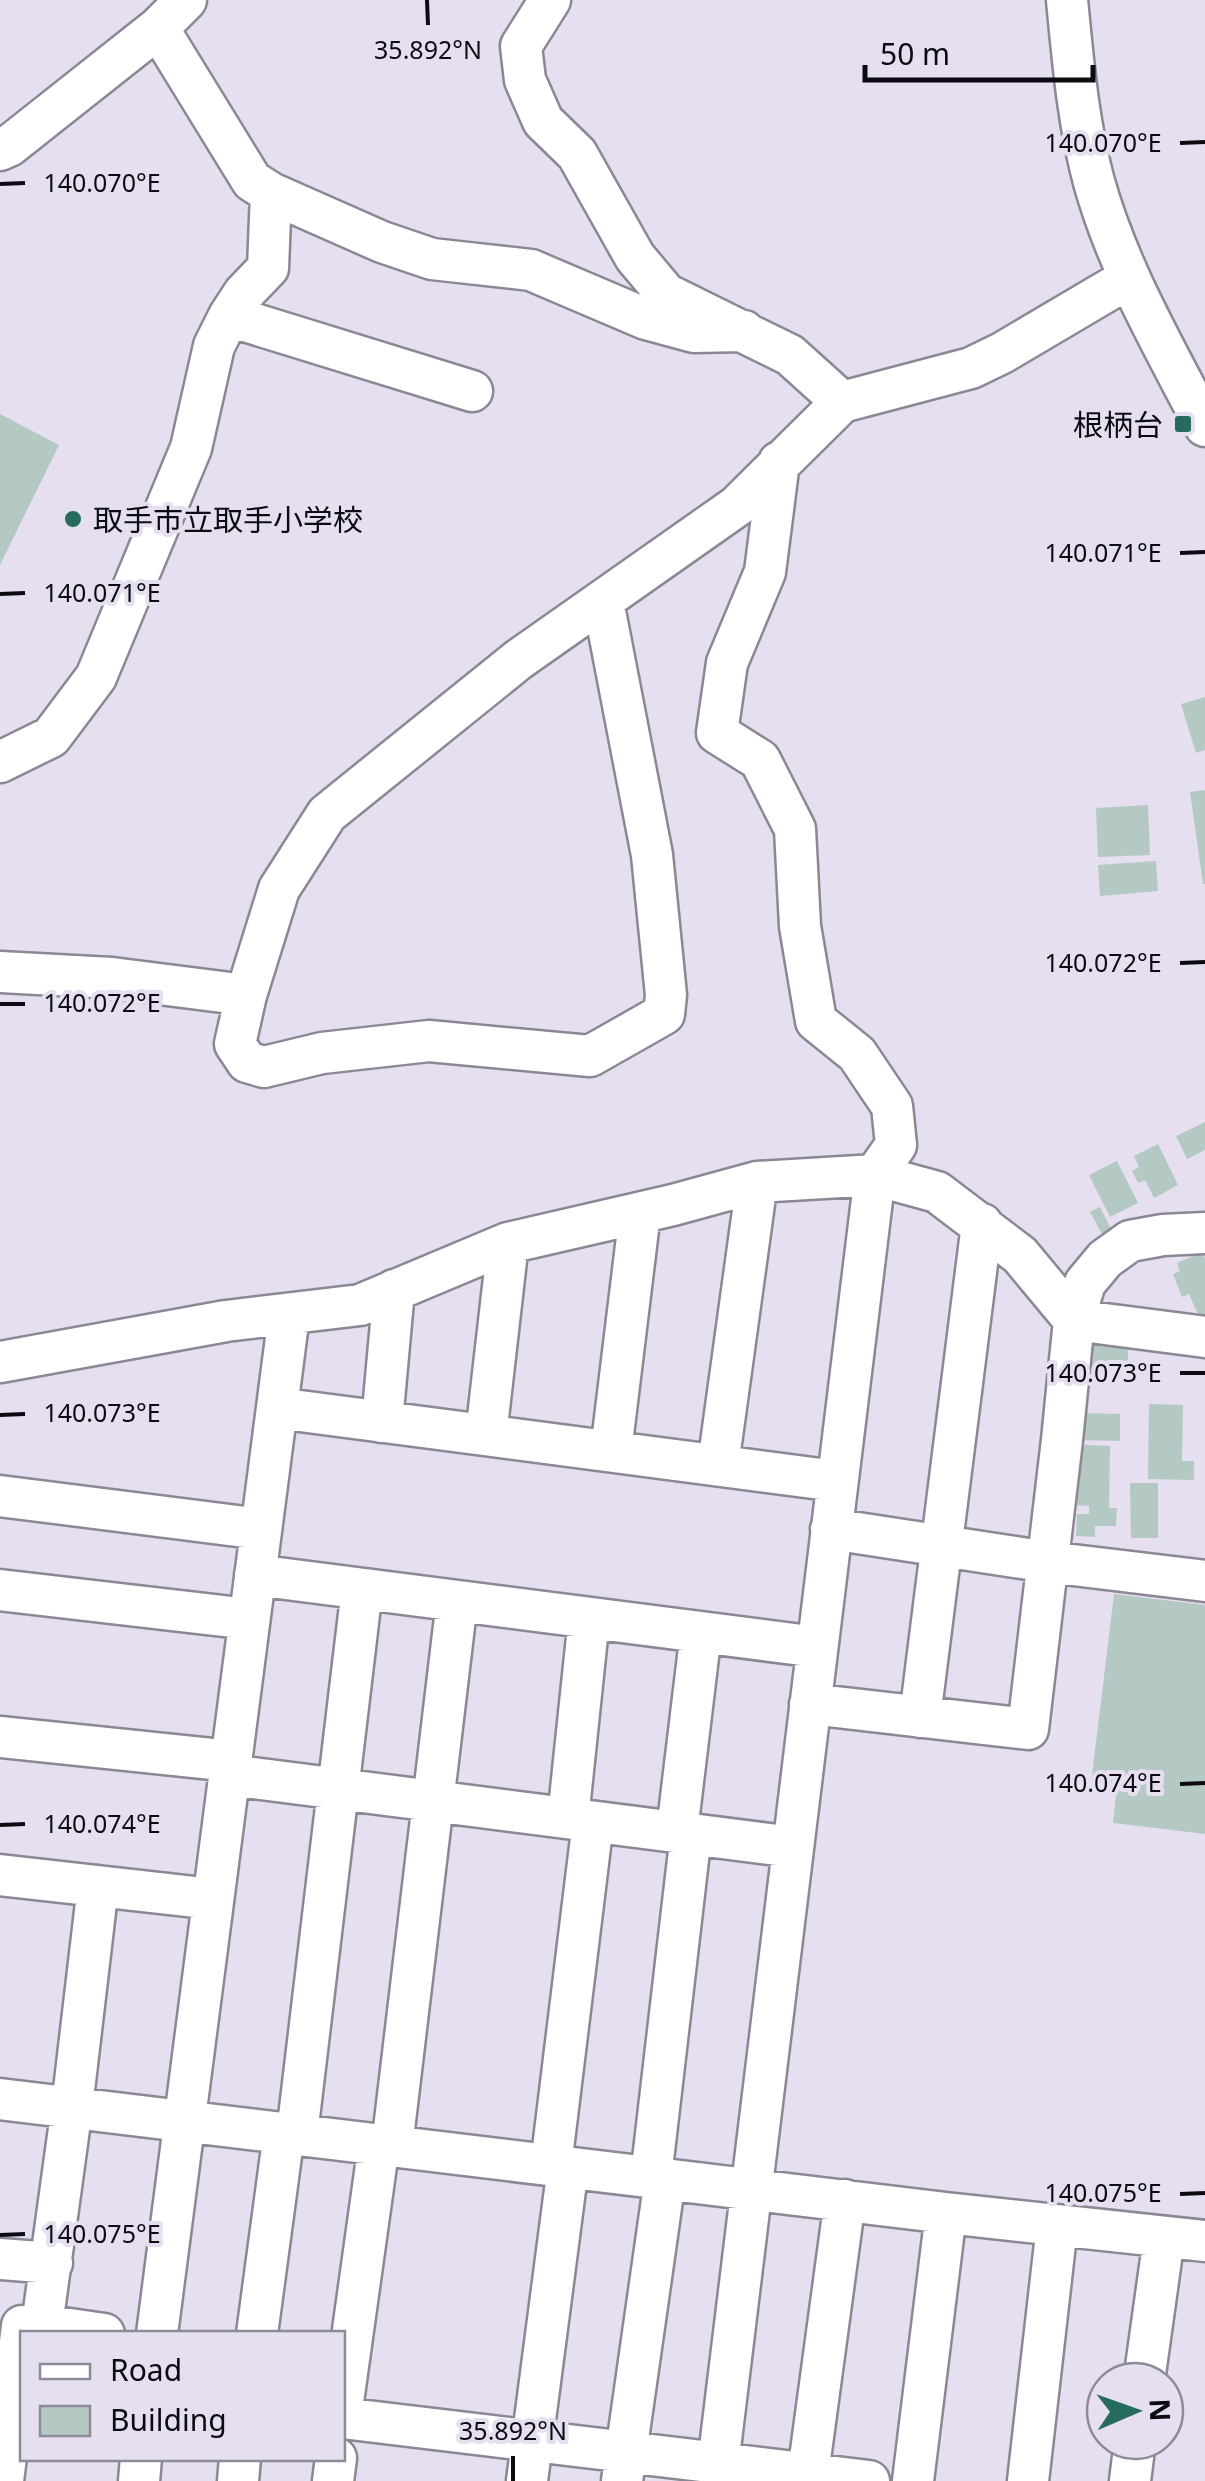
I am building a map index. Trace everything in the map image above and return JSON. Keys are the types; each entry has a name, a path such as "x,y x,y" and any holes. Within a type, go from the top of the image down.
{"street":[{"path":"550,0 521,46 526,80 543,121 578,154 635,258 666,294 790,354 842,402"},
{"path":"1066,0 1076,92 1094,182 1129,278 1205,426"},
{"path":"0,150 172,14 252,182 271,193 382,242 432,259 531,270 646,319 694,332 744,331"},
{"path":"0,762 51,737 96,677 191,448 214,346 244,293 268,268 271,193"},
{"path":"602,601 652,855 666,995 664,1014 590,1056 429,1041 322,1054 264,1067 247,1062 236,1044 246,994 280,889 327,814 518,660 737,506 842,402 971,368 1129,278"},
{"path":"229,316 472,391"},
{"path":"718,2472 875,1175 896,1145 892,1106 857,1054 816,1022 800,926 794,830 760,760 717,733 727,663 765,572 779,462"},
{"path":"0,972 112,978 246,994"},
{"path":"0,1362 226,1321 360,1305 508,1244 757,1182 875,1175 937,1192 982,1224 1020,1255 1074,1320 1205,1337"},
{"path":"718,1466 757,1182"},
{"path":"611,1452 640,1212"},
{"path":"920,1717 982,1224"},
{"path":"810,1704 1028,1730 1074,1320 1084,1283 1130,1241 1162,1234 1205,1233"},
{"path":"486,1435 508,1244"},
{"path":"382,1422 394,1290"},
{"path":"157,2331 289,1315"},
{"path":"277,1408 836,1481"},
{"path":"0,1496 261,1529"},
{"path":"831,1529 1205,1581"},
{"path":"255,1575 816,1647"},
{"path":"257,2331 290,2134 362,1589"},
{"path":"0,1590 250,1619"},
{"path":"345,2391 385,2145 456,1601"},
{"path":"527,2481 559,2166 581,1820 589,1618"},
{"path":"624,2466 658,2178 701,1632"},
{"path":"0,1737 230,1768 338,1789 793,1847"},
{"path":"0,1874 214,1898"},
{"path":"42,2325 98,1886"},
{"path":"0,2099 1205,2241"},
{"path":"807,2477 846,2200"},
{"path":"912,2481 946,2212"},
{"path":"1028,2481 1056,2226"},
{"path":"1147,2361 1164,2238"},
{"path":"0,2258 52,2263"},
{"path":"21,2331 22,2326 42,2325 83,2331"},
{"path":"3,2481 6,2412 20,2337"},
{"path":"345,2418 532,2440 624,2466 869,2481"}],"building":[{"path":"0,414 59,445 0,565"},
{"path":"1205,697 1205,750 1196,753 1181,704"},
{"path":"1205,790 1205,884 1203,884 1190,792"},
{"path":"1148,805 1150,855 1098,857 1096,808"},
{"path":"1156,861 1158,891 1100,896 1098,865"},
{"path":"1205,1122 1205,1150 1187,1159 1176,1136"},
{"path":"1158,1144 1178,1185 1154,1198 1145,1180 1138,1183 1132,1171 1139,1167 1134,1156"},
{"path":"1117,1161 1138,1203 1110,1217 1089,1175"},
{"path":"1100,1207 1111,1229 1102,1234 1090,1212"},
{"path":"1202,1252 1205,1319 1201,1321 1189,1294 1182,1297 1173,1274 1180,1271 1177,1263"},
{"path":"1088,1341 1128,1342 1128,1370 1087,1369"},
{"path":"1149,1404 1183,1405 1182,1461 1194,1461 1194,1480 1148,1479"},
{"path":"1080,1413 1120,1414 1120,1441 1079,1440"},
{"path":"1070,1444 1110,1446 1109,1508 1117,1508 1116,1526 1095,1526 1095,1537 1076,1536 1077,1514 1089,1514 1089,1506 1069,1505"},
{"path":"1130,1483 1158,1483 1158,1538 1131,1538"},
{"path":"1114,1594 1205,1605 1205,1834 1113,1823 1116,1795 1090,1792"}],"place":[{"name":"根柄台","path":"1183,424"},
{"name":"取手市立取手小学校","path":"73,519"}]}
